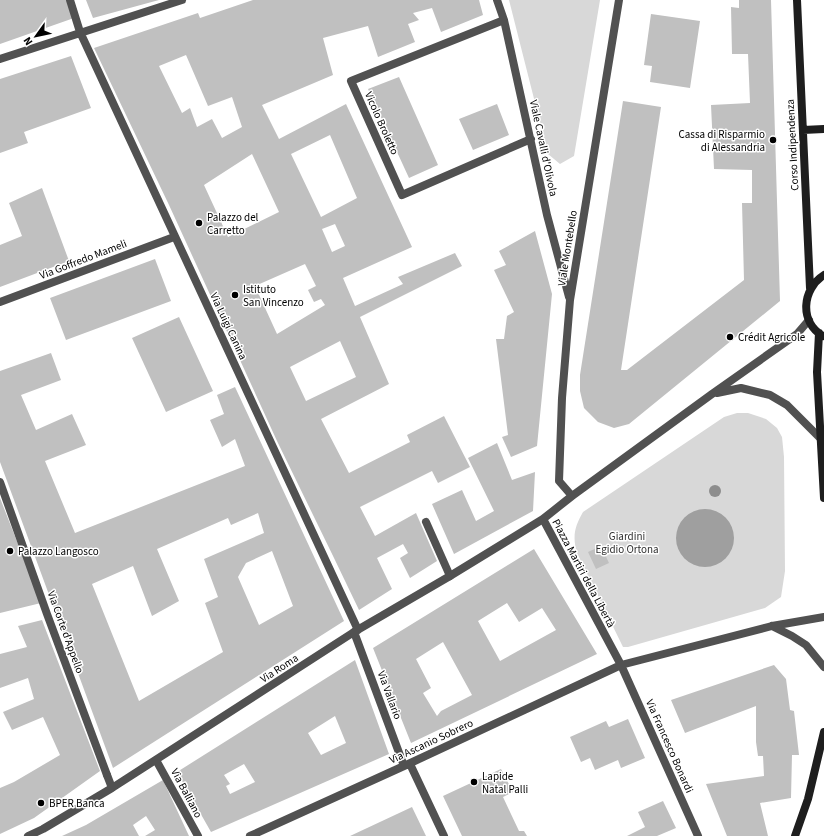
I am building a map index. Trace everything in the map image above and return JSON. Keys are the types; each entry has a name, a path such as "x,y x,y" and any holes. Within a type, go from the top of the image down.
{"main road":[{"name":"Corso Indipendenza","path":"798,0 810,288"},
{"path":"803,130 824,129"},
{"path":"824,275 810,288 806,309 813,327 822,335 817,372 824,498"},
{"path":"795,836 808,799 824,732"}],"street":[{"name":"Via Luigi Canina","path":"70,0 80,32 356,631"},
{"path":"0,59 182,0"},
{"name":"Viale Cavalli d'Olivola","path":"497,0 504,20 547,215 570,300"},
{"name":"Viale Montebello","path":"572,496 559,481 562,398 570,300 619,0"},
{"name":"Vicolo Broletto","path":"504,20 351,81 402,195 531,139"},
{"name":"Via Goffredo Mameli","path":"0,302 174,237"},
{"name":"Piazza Martiri della Libertà","path":"621,665 543,519 572,496 712,394 797,334 809,320"},
{"name":"Piazza Martiri della Libertà","path":"712,394 741,388 770,395 787,405 821,439"},
{"name":"Via Corte d'Appello","path":"0,482 47,614 112,788"},
{"name":"Via Roma","path":"28,836 43,830 112,788 356,631 543,519"},
{"path":"426,522 450,576"},
{"path":"621,665 772,626 824,617"},
{"path":"772,626 806,645 824,667"},
{"name":"Via Vallario","path":"356,631 407,765 444,836"},
{"name":"Via Ascanio Sobrero","path":"250,836 407,765 621,665"},
{"name":"Via Francesco Bonardi","path":"621,665 698,836"},
{"name":"Via Balliano","path":"156,760 198,836"}],"green space":[{"path":"509,0 600,0 574,156 560,164 548,154"},
{"name":"Giardini Egidio Ortona","path":"737,413 748,413 766,419 777,428 782,437 784,457 785,571 781,597 765,608 628,647 623,647 575,547 575,531 580,517 583,512 724,417"}],"shaded area":[{"path":"705,509 721,514 729,522 734,538 729,554 721,562 705,567 689,562 681,554 676,538 681,522 689,514"}],"building":[{"path":"0,0 68,0 74,18 0,44"},
{"path":"86,0 159,0 93,18"},
{"path":"253,0 479,0 483,15 441,32 432,8 413,13 419,20 408,24 415,42 378,57 368,26 323,38 333,75 262,105 279,139 346,104 412,247 343,278 355,306 403,284 398,277 455,253 462,266 360,317 389,384 321,419 349,473 410,442 407,435 444,416 470,467 438,483 432,471 360,507 375,536 416,513 437,561 410,578 400,558 408,553 403,544 377,558 392,589 359,610 277,441 169,205 94,48 198,13 200,18","holes":["186,55 208,106 232,97 242,127 222,138 212,119 197,127 190,108 182,113 159,66","330,135 357,198 321,217 291,154","252,154 279,212 228,237 204,185","335,224 345,246 332,252 322,229","305,264 316,286 308,290 314,302 321,299 325,305 277,334 255,286","340,341 356,377 306,401 290,367"]},
{"path":"739,0 771,0 780,301 629,424 614,428 598,422 584,408 580,391 580,375 623,101 661,107 621,370 627,370 744,280 742,203 752,203 752,170 714,169 711,105 750,103 748,54 732,54 731,7 739,8"},
{"path":"651,14 700,21 690,88 650,82 652,66 644,65"},
{"path":"71,56 91,108 24,132 28,143 0,153 0,79"},
{"path":"399,77 438,165 409,178 368,89"},
{"path":"497,104 509,135 473,150 459,119"},
{"path":"42,188 69,261 0,287 0,245 22,236 9,203"},
{"path":"535,231 552,294 537,446 511,457 502,437 508,435 496,339 504,339 507,316 514,312 494,270 506,265 499,251"},
{"path":"155,259 171,301 66,340 50,298"},
{"path":"179,317 213,391 166,412 132,338"},
{"path":"51,353 61,380 21,395 36,430 72,414 86,445 45,461 75,533 245,466 235,439 222,447 210,420 224,414 217,395 235,387 344,621 113,768 0,462 0,371","holes":["258,513 264,533 204,559 218,597 205,603 223,652 139,701 92,584 133,566 152,616 179,601 157,549 228,518 231,525","272,551 293,606 259,625 238,577 246,563"]},
{"path":"497,443 512,480 535,472 533,511 454,554 432,504 462,490 476,521 494,511 468,458"},
{"name":"Palazzo Langosco","path":"0,498 41,603 0,613"},
{"path":"601,546 609,563 596,569 588,552"},
{"path":"534,549 597,654 411,743 373,648","holes":["507,603 519,622 542,608 556,630 500,661 478,621","443,642 472,695 441,711 437,716 423,693 431,688 416,659"]},
{"path":"42,620 100,771 34,818 0,834 0,788 14,782 60,755 43,717 12,730 3,712 34,699 28,678 0,688 0,654 27,647 18,626"},
{"path":"355,660 389,754 211,832 177,772","holes":["335,716 346,743 321,755 308,733","244,764 255,782 230,794 226,786 230,784 224,775"]},
{"path":"774,665 786,679 790,710 794,711 799,755 792,755 791,798 760,803 768,836 727,836 706,784 764,776 763,756 758,756 756,742 756,706 685,733 671,700"},
{"path":"628,719 645,758 621,768 618,760 595,770 590,758 581,762 570,737 606,721 609,727"},
{"path":"501,769 513,792 503,797 519,831 524,831 527,836 462,836 443,796"},
{"path":"163,780 189,836 145,836 155,830 146,816 133,825 139,836 62,836 86,825"},
{"path":"663,801 676,828 657,836 627,836 645,827 638,812"},
{"path":"412,807 426,836 350,836"}],"place":[{"name":"Cassa di Risparmio di Alessandria","path":"773,140"},
{"name":"Palazzo del Carretto","path":"199,223"},
{"name":"Istituto San Vincenzo","path":"235,295"},
{"name":"Crédit Agricole","path":"730,337"},
{"name":"Palazzo Langosco","path":"10,551"},
{"name":"Lapide Natal Palli","path":"474,782"},
{"name":"BPER Banca","path":"41,803"}]}
